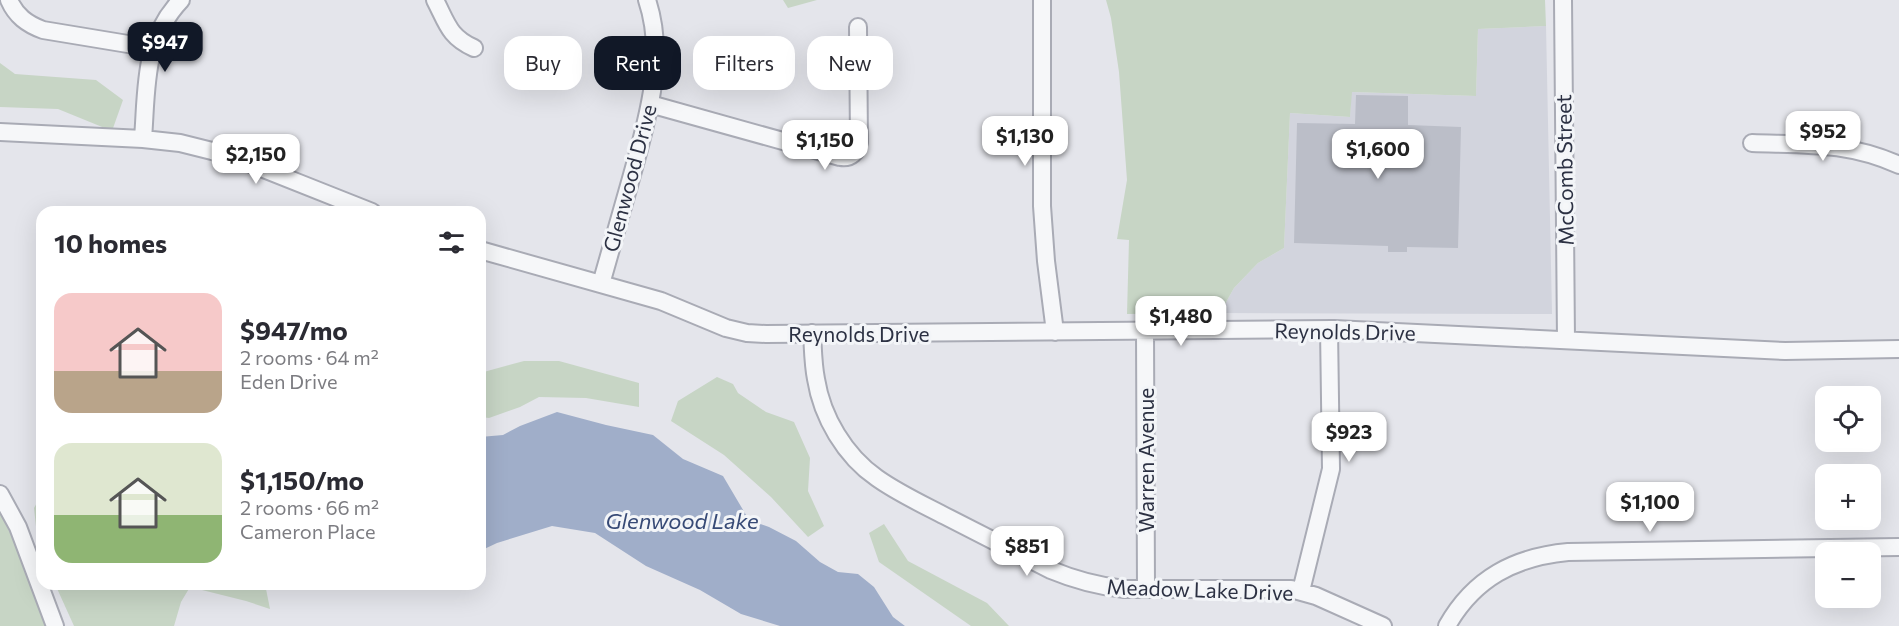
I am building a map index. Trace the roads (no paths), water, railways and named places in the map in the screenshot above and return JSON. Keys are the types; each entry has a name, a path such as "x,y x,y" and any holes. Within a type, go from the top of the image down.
{"street":[{"path":"9,0 21,18 43,30 152,48"},
{"path":"143,139 148,70 152,48 167,16 181,0"},
{"path":"435,0 452,34 462,43 474,48"},
{"name":"Glenwood Drive","path":"601,284 650,104 654,71 654,42 647,0"},
{"path":"1042,0 1042,206 1055,332"},
{"name":"McComb Street","path":"1563,0 1566,340"},
{"path":"650,104 840,157 848,157 854,154 860,142 858,27"},
{"path":"0,132 180,143 212,151 356,206"},
{"path":"1752,143 1829,145 1880,156 1899,165"},
{"name":"Reynolds Drive","path":"486,252 661,301 747,333 1329,329 1785,351 1899,349"},
{"path":"1301,591 1331,469 1329,329"},
{"name":"Warren Avenue","path":"1145,330 1146,589"},
{"name":"Meadow Lake Drive","path":"812,333 816,380 822,404 831,424 858,462 875,477 900,493 1074,580 1098,586 1146,589 1274,588 1301,591 1383,626"},
{"path":"0,494 18,527 36,575"},
{"path":"1447,626 1470,594 1486,580 1503,569 1546,554 1899,547"},
{"path":"42,590 55,626"}],"water":[{"name":"Glenwood Lake","path":"557,412 653,435 683,459 723,476 749,520 796,541 820,562 838,572 858,574 874,587 893,617 905,626 780,626 741,614 700,590 646,566 595,533 552,526 486,548 486,436 503,435"}]}
